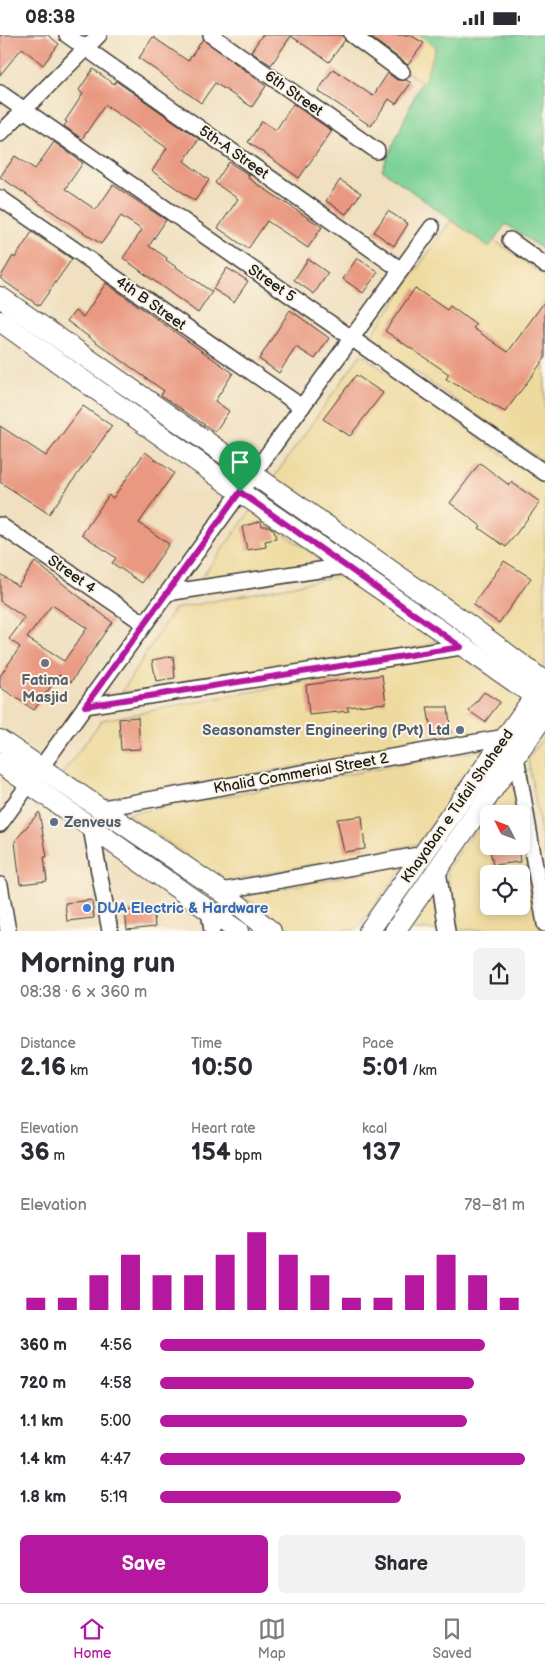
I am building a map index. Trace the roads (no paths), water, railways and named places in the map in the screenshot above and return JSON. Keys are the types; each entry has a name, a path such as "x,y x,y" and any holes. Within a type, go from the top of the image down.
{"street":[{"name":"5th-A Street","path":"67,35 401,270"},
{"path":"0,134 99,35"},
{"name":"6th Street","path":"211,35 377,151"},
{"path":"352,35 402,72"},
{"name":"Street 5","path":"0,93 545,473"},
{"name":"4th B Street","path":"0,198 302,407"},
{"path":"0,824 432,227"},
{"path":"510,241 545,265"},
{"path":"0,297 252,476 470,626 543,689"},
{"path":"0,321 461,647 543,689"},
{"name":"Street 4","path":"0,525 145,624"},
{"path":"167,593 346,566"},
{"path":"85,706 461,647"},
{"name":"Khayaban e Tufail Shaheed","path":"369,931 505,737 543,689"},
{"name":"Khayaban e Tufail Shaheed","path":"395,931 545,714"},
{"name":"Khalid Commerial Street 2","path":"97,809 505,737"},
{"path":"0,740 34,777 91,828 238,931"},
{"path":"516,756 545,923"},
{"path":"0,763 34,777 97,809 221,891 271,931"},
{"path":"91,828 110,931"},
{"path":"221,891 424,855"},
{"path":"438,870 447,931"},
{"path":"0,885 8,931"},
{"path":"209,911 212,931"}],"place":[{"name":"Fatima Masjid","path":"45,663"},
{"name":"Seasonamster Engineering (Pvt) Ltd","path":"460,730"},
{"name":"Zenveus","path":"54,822"},
{"name":"DUA Electric & Hardware","path":"87,908"}]}
